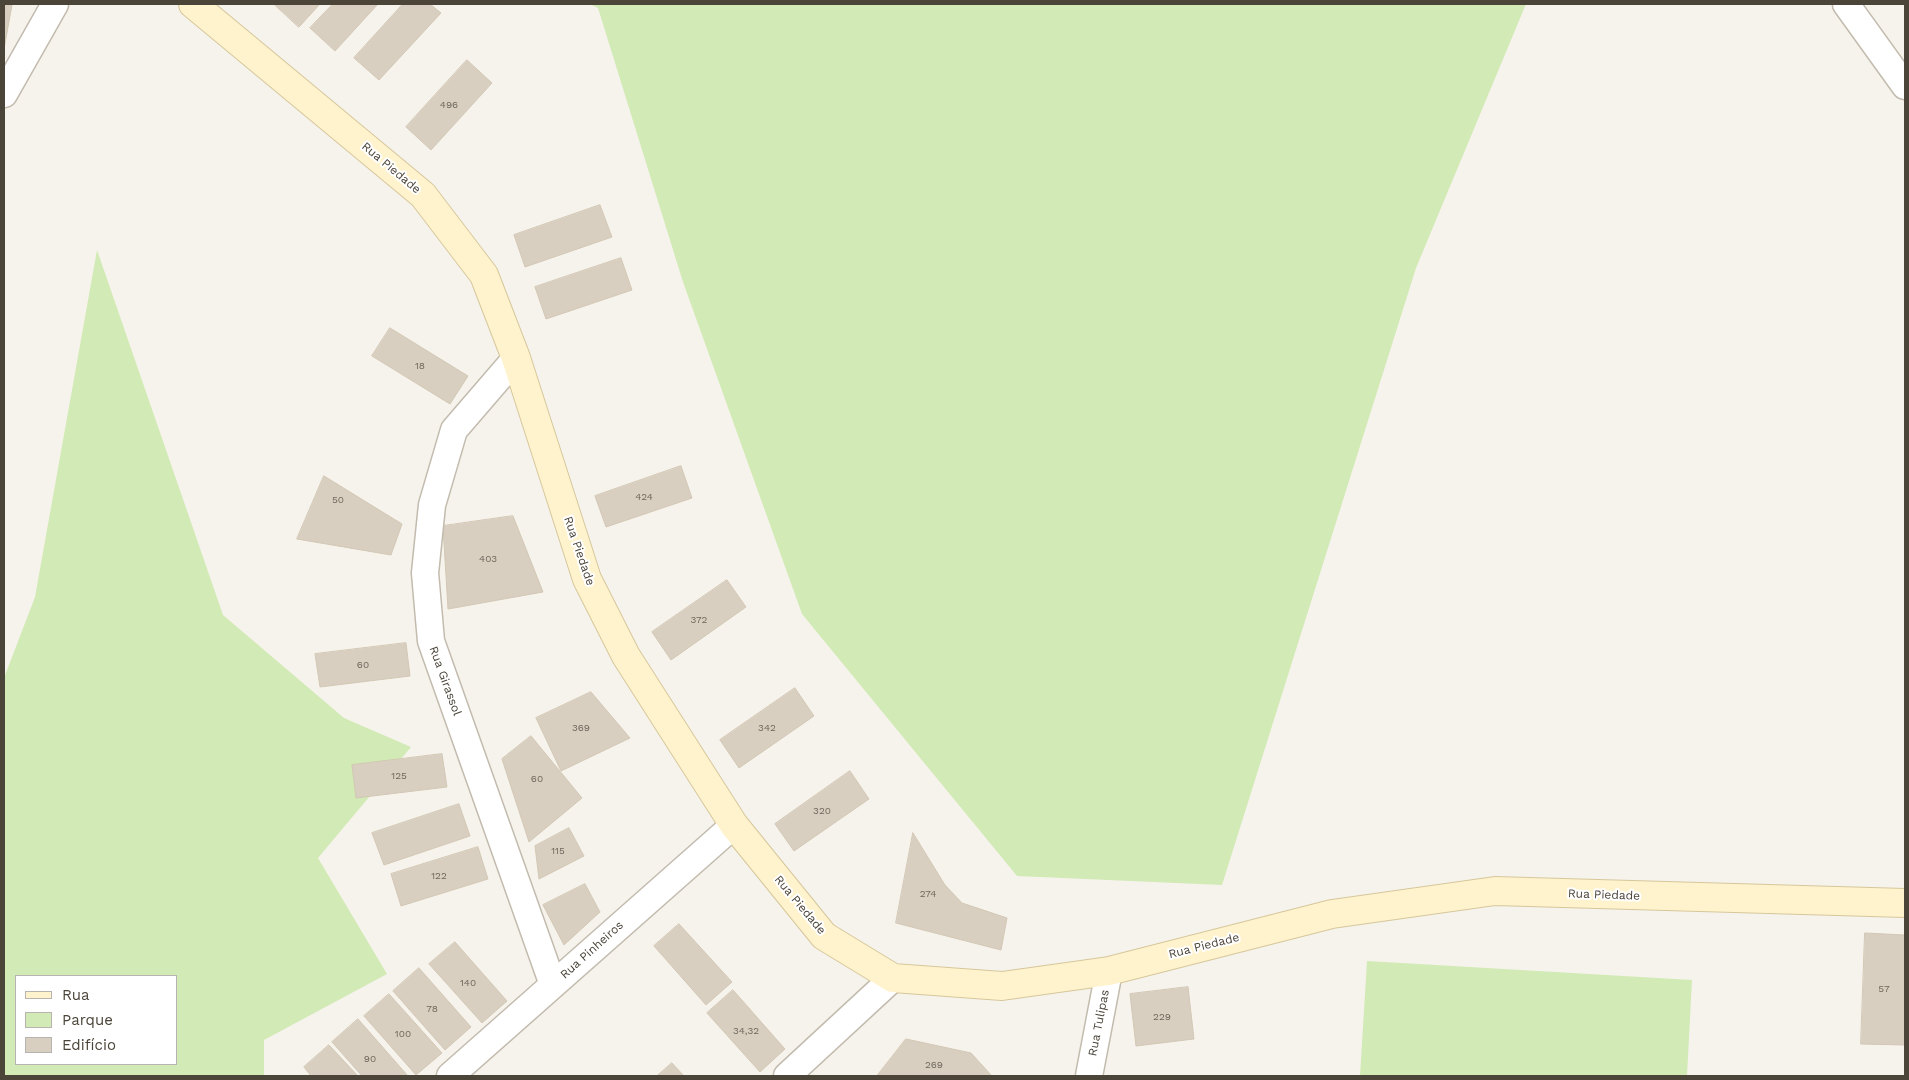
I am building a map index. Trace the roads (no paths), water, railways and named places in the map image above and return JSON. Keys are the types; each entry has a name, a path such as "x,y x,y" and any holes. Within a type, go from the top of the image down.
{"street":[{"path":"4,94 55,4"},
{"name":"Rua Piedade","path":"193,4 423,194 484,275 516,358 587,580 626,656 734,825 824,936 893,978 1002,986 1109,971 1332,914 1496,891 1905,903"},
{"path":"1846,4 1905,86"},
{"name":"Rua Girassol","path":"516,358 454,430 432,505 425,573 431,641 553,985"},
{"name":"Rua Pinheiros","path":"450,1076 734,825"},
{"name":"Rua Tulipas","path":"1089,1076 1109,971"},
{"path":"787,1076 893,978"}]}
